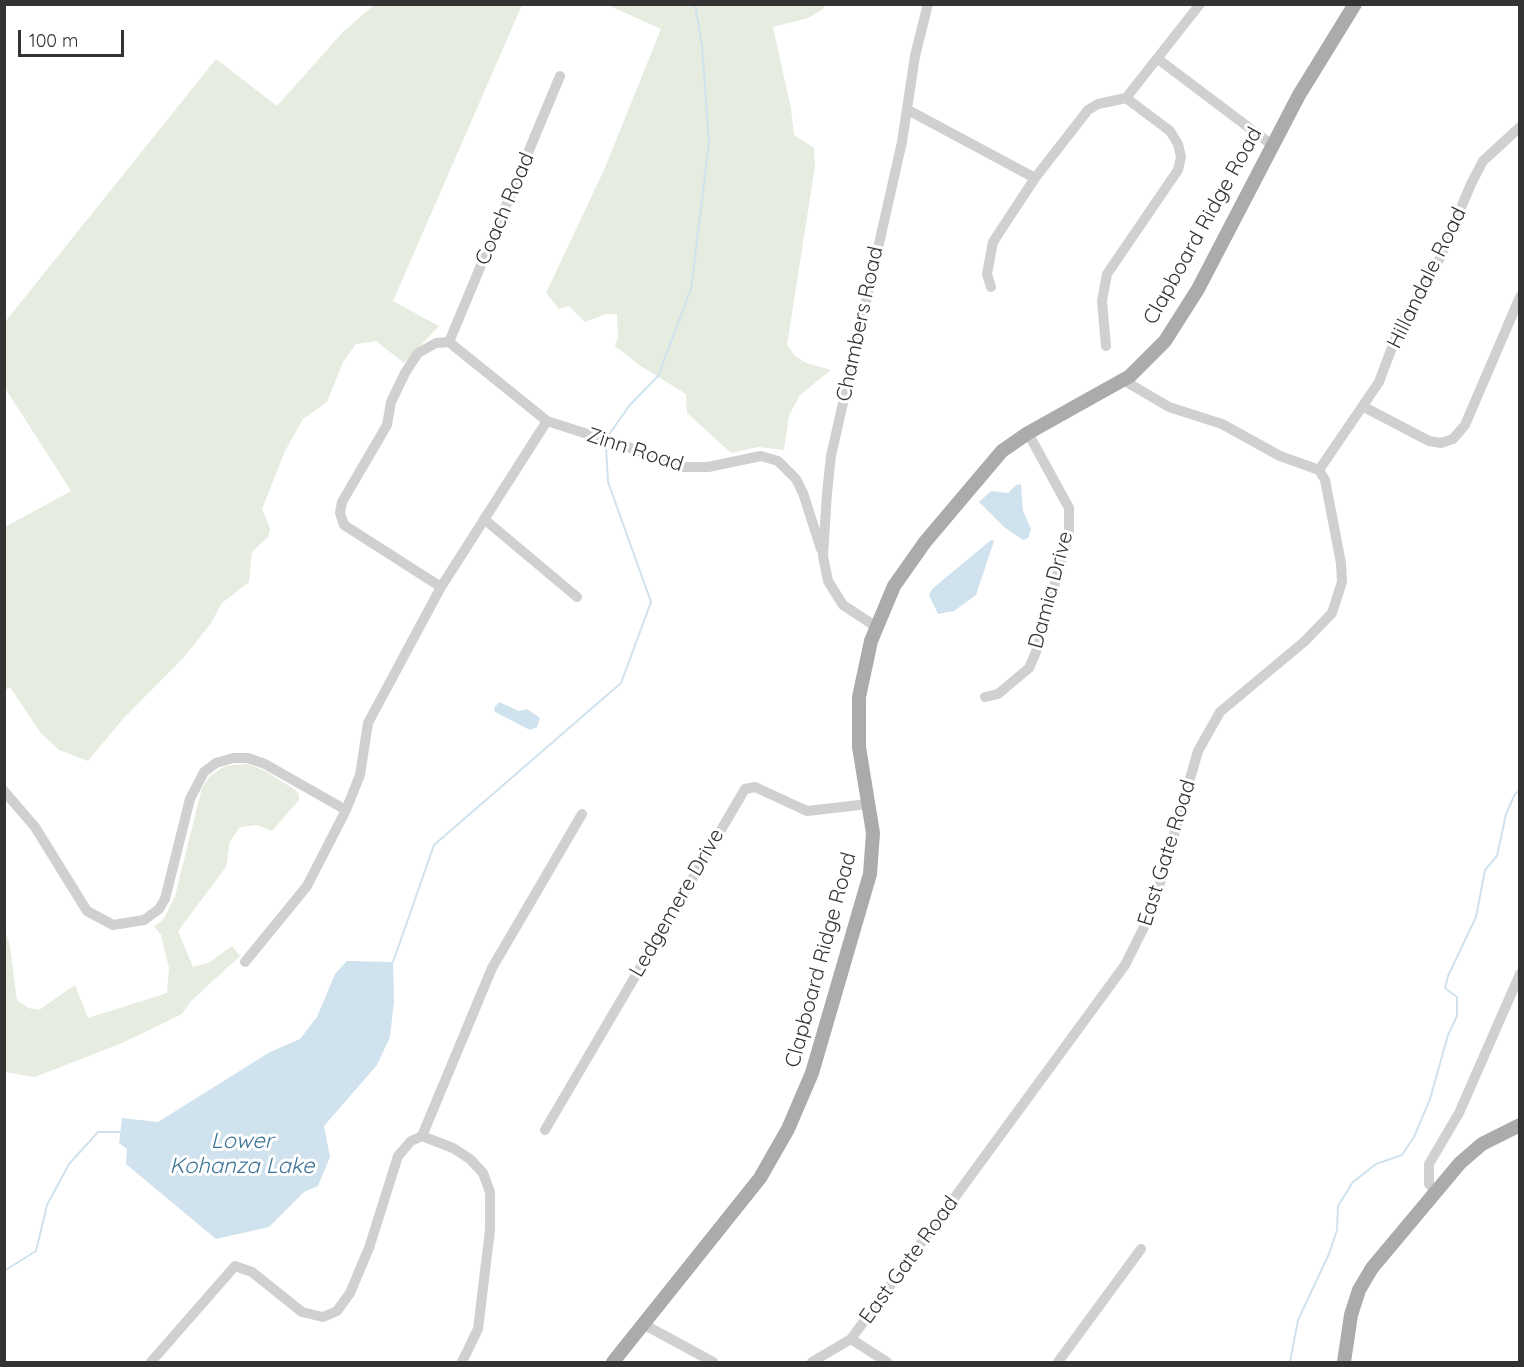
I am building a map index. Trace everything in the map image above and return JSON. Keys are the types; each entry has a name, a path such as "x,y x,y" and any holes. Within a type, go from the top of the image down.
{"main road":[{"name":"Clapboard Ridge Road","path":"613,1362 750,1191 772,1158 802,1101 823,1042 867,889 873,848 858,722 863,670 875,626 894,586 925,542 1002,451 1028,433 1124,380 1148,359 1180,320 1313,70 1355,4"},
{"path":"1344,1362 1351,1315 1359,1290 1377,1262 1470,1154 1495,1137 1520,1125"}],"street":[{"name":"Chambers Road","path":"875,626 843,605 828,581 823,556 831,456 908,110 915,56 928,4"},
{"path":"991,287 987,274 993,242 1035,178 1088,110 1098,104 1126,98 1200,4"},
{"path":"1158,59 1272,145"},
{"name":"Coach Road","path":"449,342 560,76"},
{"path":"1106,346 1102,301 1107,274 1178,170 1181,158 1178,144 1170,132 1126,98"},
{"path":"908,110 1035,178"},
{"name":"Hillandale Road","path":"1319,470 1379,382 1400,326 1440,258 1483,161 1520,127"},
{"path":"1364,407 1429,441 1441,443 1453,439 1466,425 1520,297"},
{"path":"441,587 344,525 340,513 342,502 387,425 391,402 405,373 418,353 436,343 449,342"},
{"name":"Zinn Road","path":"449,342 547,421 680,467 708,467 761,456 778,461 796,479 803,493 823,556"},
{"path":"1124,380 1163,404 1222,424 1280,456 1319,470"},
{"path":"245,962 307,886 346,810 360,775 368,723 441,587 547,421"},
{"name":"Damia Drive","path":"985,697 998,694 1029,668 1036,652 1069,532 1069,508 1028,433"},
{"name":"East Gate Road","path":"812,1362 851,1339 1125,965 1152,910 1198,751 1220,712 1305,641 1332,613 1342,582 1341,563 1325,480 1319,470"},
{"path":"484,519 577,597"},
{"path":"4,790 34,827 87,911 113,925 144,920 159,909 165,899 190,799 204,772 216,763 233,758 248,758 346,810"},
{"name":"Ledgemere Drive","path":"545,1130 745,789 755,787 807,811 868,804"},
{"path":"151,1362 235,1266 252,1272 302,1312 323,1317 337,1311 350,1293 369,1248 398,1156 411,1142 422,1136 492,968 582,814"},
{"path":"1436,1192 1429,1184 1429,1164 1459,1113 1520,974"},
{"path":"422,1136 453,1148 470,1159 483,1173 490,1192 490,1230 478,1329 462,1362"},
{"path":"1058,1362 1141,1249"},
{"path":"643,1324 713,1362"},
{"path":"851,1339 887,1362"}],"shaded area":[{"path":"374,5 522,5 393,301 439,326 404,363 376,341 356,344 343,362 327,402 303,419 285,451 262,509 270,528 268,537 252,552 249,582 222,603 211,623 185,656 123,719 88,761 59,750 40,732 10,687 5,690 5,527 71,491 5,388 5,322 216,59 277,106 343,32"},
{"path":"608,5 825,5 822,10 808,18 773,27 791,109 794,135 814,148 815,166 787,345 795,356 806,363 831,370 800,395 789,415 784,450 758,447 731,453 687,413 686,394 639,365 615,346 618,337 617,314 606,314 585,322 569,306 559,309 546,293 604,170 661,29"},
{"path":"248,764 265,771 294,789 299,794 299,800 272,831 257,825 240,827 230,841 226,867 178,931 193,967 210,962 232,946 240,956 191,1001 182,1014 122,1043 35,1077 5,1072 5,930 10,946 17,1000 28,1008 39,1010 75,985 88,1018 167,993 169,968 161,935 154,926 164,919 175,896 202,788 210,776 225,766"}],"water":[{"path":"1021,484 1023,511 1031,529 1028,538 1023,540 1004,527 979,502 991,491 1008,493 1016,485"},
{"path":"991,540 994,541 976,595 954,611 938,614 929,595 932,589"},
{"path":"499,702 519,711 527,709 540,718 537,727 530,730 495,712 494,708"},
{"name":"Lower Kohanza Lake","path":"347,961 393,962 394,1001 390,1037 377,1065 324,1126 330,1157 318,1186 304,1192 269,1227 216,1239 126,1164 127,1149 119,1143 122,1118 158,1122 270,1052 300,1039 317,1017 335,974"}],"waterway":[{"path":"608,436 629,406 658,376 691,289 709,143 702,46 695,4"},
{"path":"393,962 434,845 621,683 651,602 608,482 606,447"},
{"path":"1290,1362 1298,1320 1329,1254 1337,1230 1338,1206 1353,1182 1376,1164 1402,1155 1414,1137 1430,1099 1448,1035 1457,1016 1457,997 1445,988 1448,976 1476,917 1485,870 1497,856 1506,814 1515,794 1520,790"},
{"path":"4,1271 36,1251 47,1205 69,1164 98,1132 125,1132"}]}
